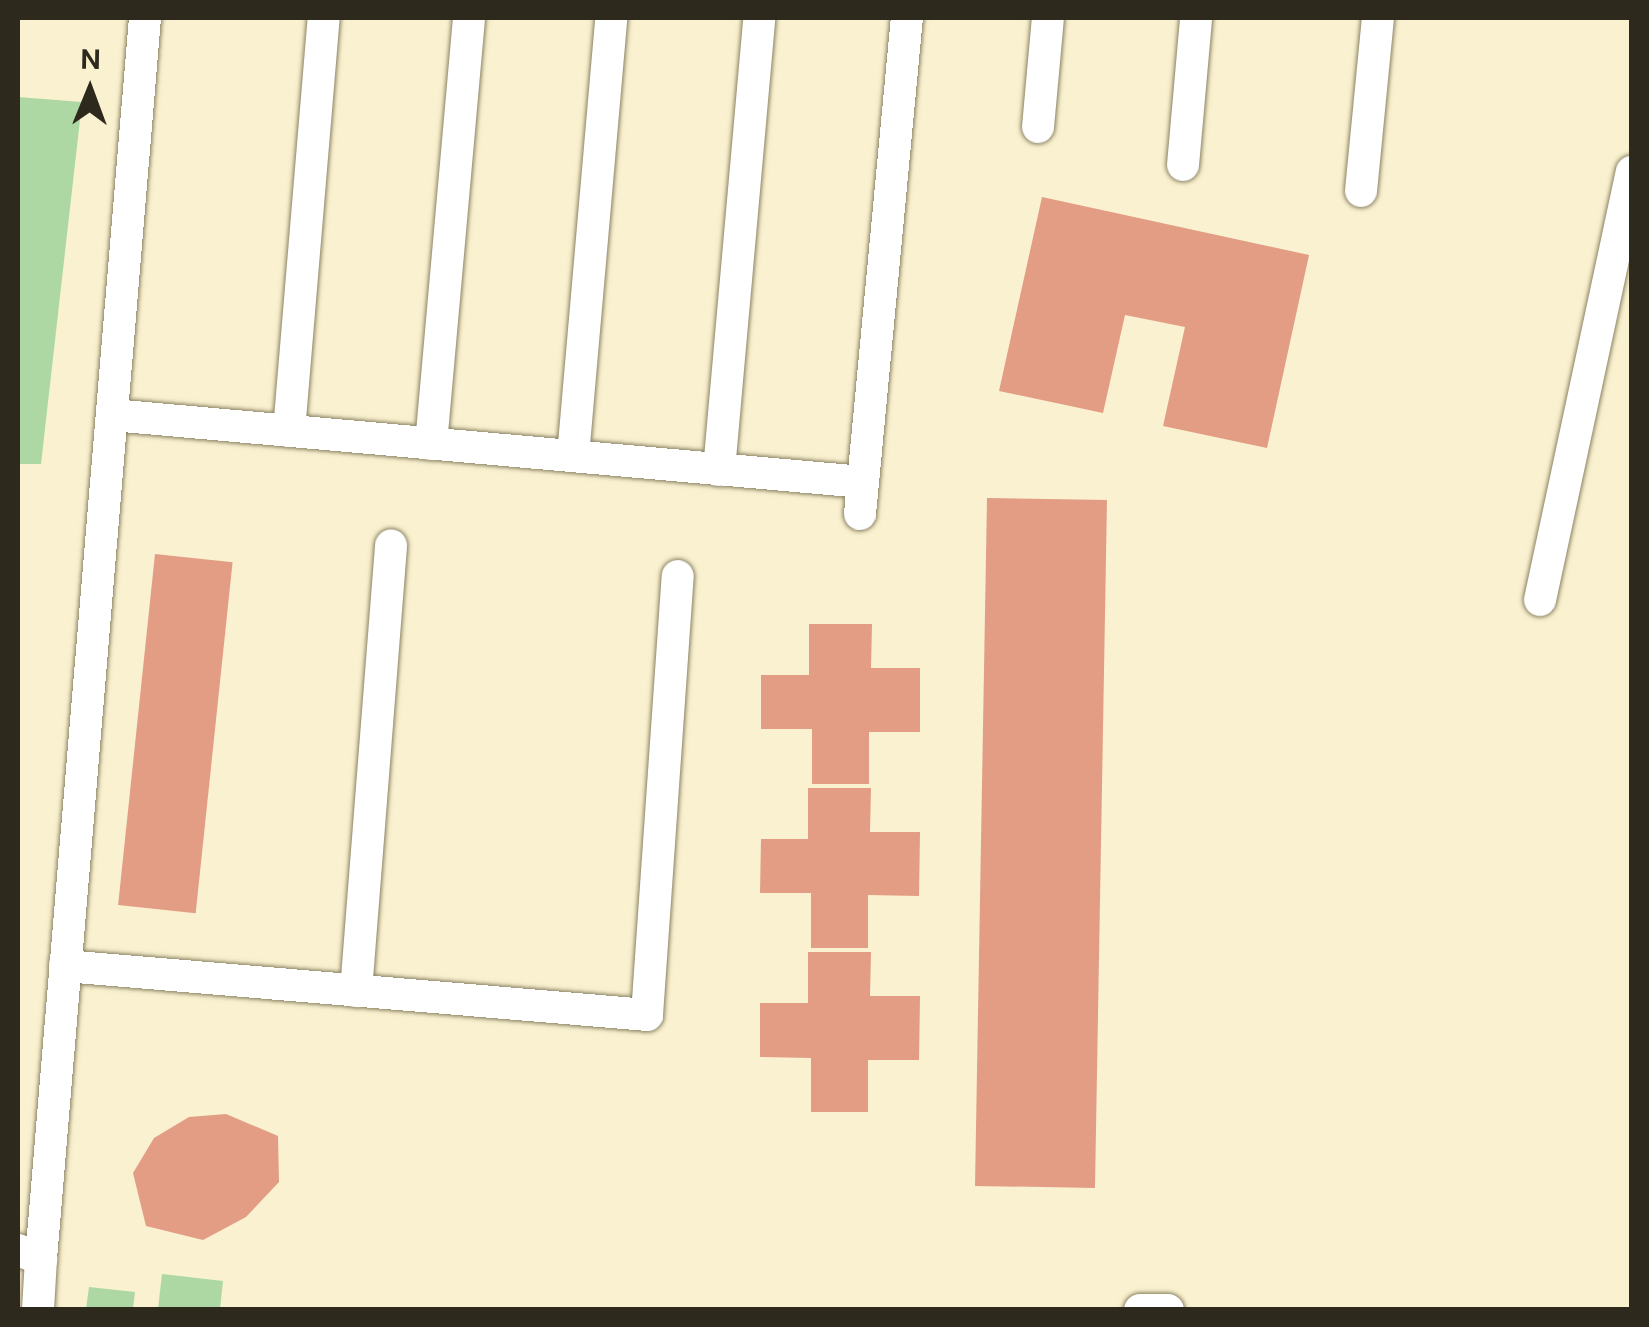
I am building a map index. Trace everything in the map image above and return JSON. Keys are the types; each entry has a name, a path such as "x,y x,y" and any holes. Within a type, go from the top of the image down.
{"street":[{"path":"38,1310 29,1254 65,966 145,18"},
{"path":"290,431 324,18"},
{"path":"432,444 469,18"},
{"path":"573,456 611,18"},
{"path":"719,470 760,18"},
{"path":"112,415 719,470 861,498 906,18"},
{"path":"1038,127 1048,18"},
{"path":"1183,165 1196,18"},
{"path":"1361,192 1378,18"},
{"path":"1540,600 1626,243 1632,172"},
{"path":"356,991 392,545"},
{"path":"65,966 647,1015 678,576"},
{"path":"1140,1310 1168,1310"}],"green space":[{"path":"18,97 82,102 41,464 18,464"},
{"path":"162,1274 223,1281 220,1309 158,1309"},
{"path":"89,1287 135,1292 133,1309 86,1309"}],"building":[{"path":"1042,197 1309,255 1267,448 1163,426 1185,327 1125,315 1103,413 999,391"},
{"path":"987,498 1107,500 1095,1188 975,1186"},
{"path":"155,554 233,562 196,913 118,905"},
{"path":"809,624 872,624 871,668 920,668 920,732 869,732 869,784 812,784 812,729 761,729 761,675 809,675"},
{"path":"808,788 871,788 870,832 920,832 919,896 868,895 868,948 811,948 811,893 760,893 761,839 808,839"},
{"path":"808,952 871,952 870,996 920,996 919,1060 868,1060 868,1112 811,1112 811,1058 760,1057 760,1003 808,1003"},
{"path":"226,1114 278,1136 279,1182 246,1217 203,1240 146,1226 133,1173 154,1138 189,1117"}]}
